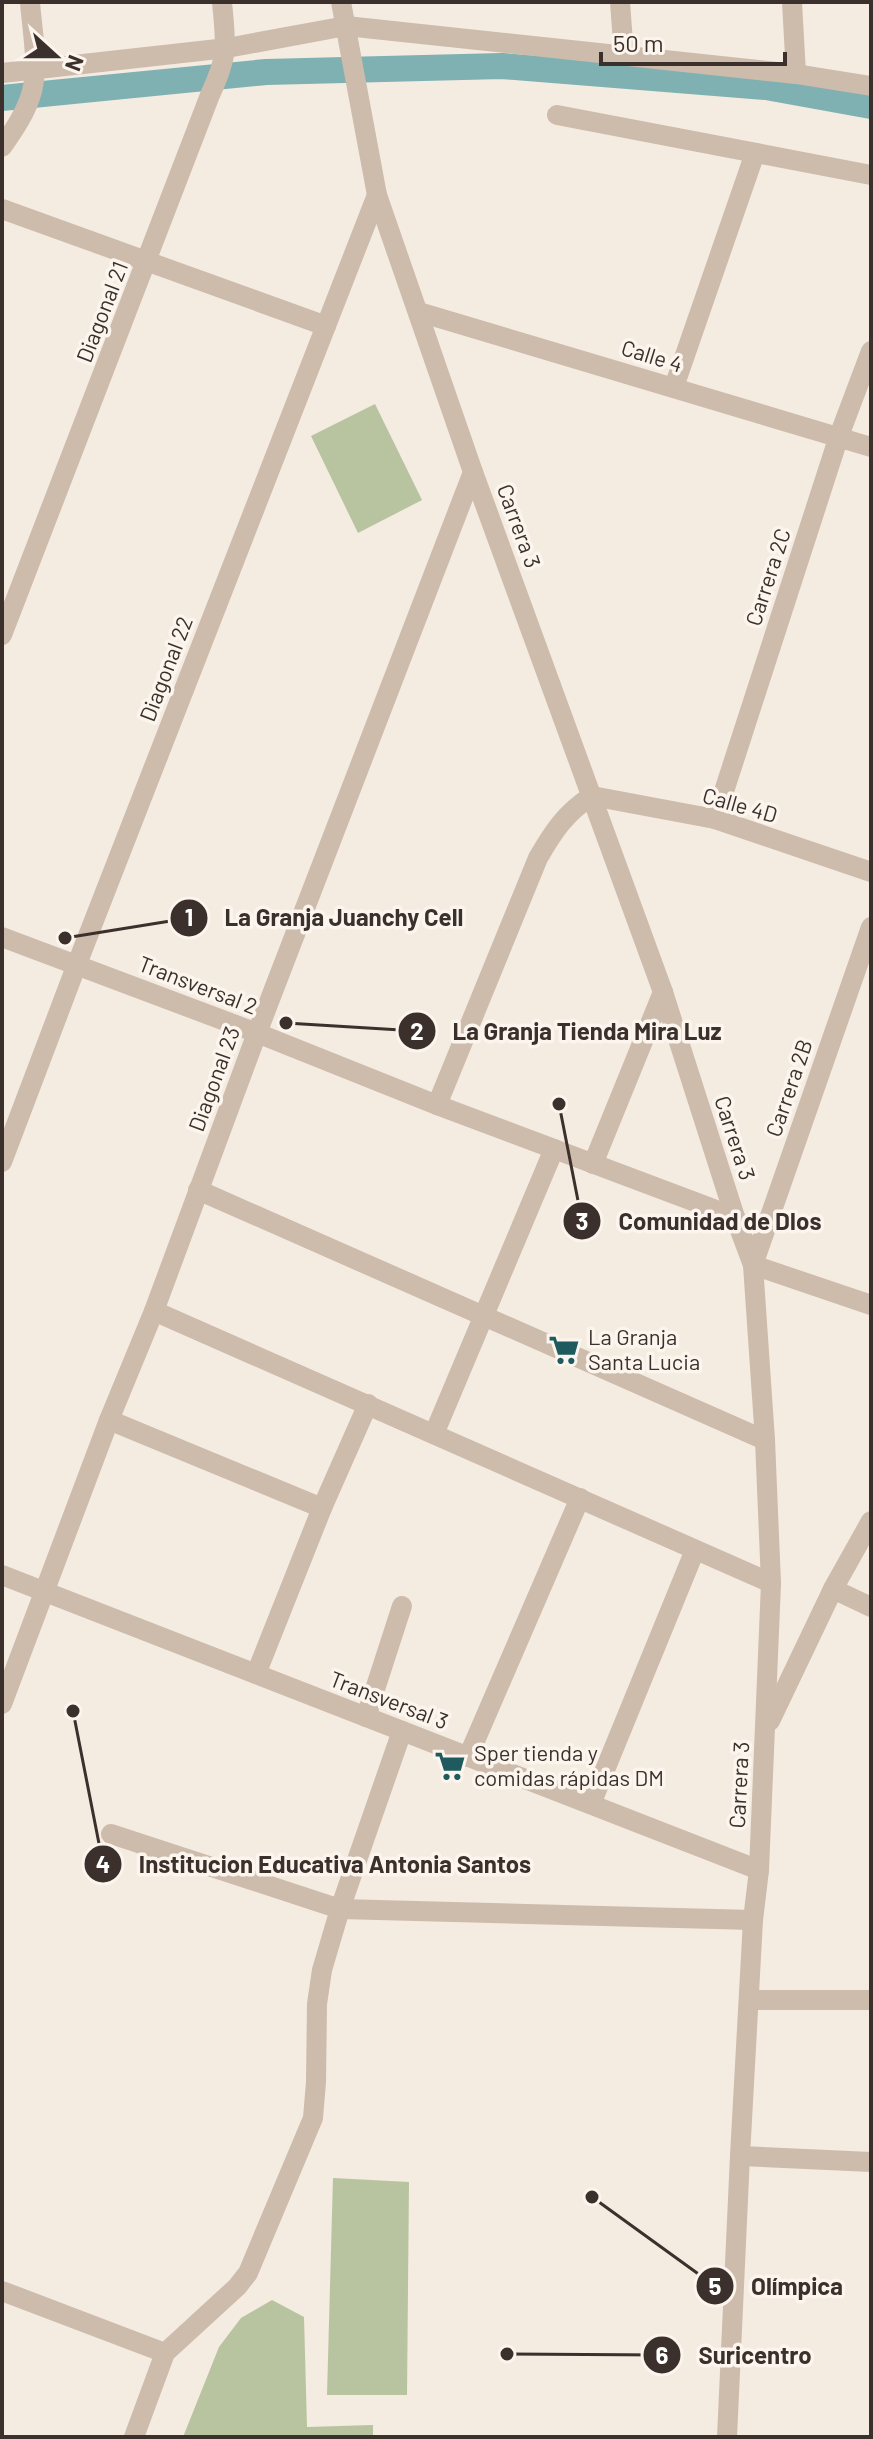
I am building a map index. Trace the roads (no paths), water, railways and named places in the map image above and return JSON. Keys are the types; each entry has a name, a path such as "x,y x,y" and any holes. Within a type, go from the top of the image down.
{"street":[{"path":"2,147 17,126 32,93 35,70 30,2"},
{"path":"222,2 225,57"},
{"name":"Carrera 3","path":"341,2 377,195 473,472 663,992 753,1265 771,1583 759,1870 753,1920 727,2437"},
{"path":"620,2 624,56"},
{"path":"792,2 796,74"},
{"path":"2,73 225,57 347,35 624,56 796,74 871,86"},
{"name":"Diagonal 21","path":"2,635 225,57"},
{"path":"557,115 871,175"},
{"path":"674,387 755,153"},
{"name":"Diagonal 22","path":"2,1162 377,195"},
{"path":"2,209 326,326"},
{"name":"Calle 4","path":"419,312 871,447"},
{"name":"Carrera 2C","path":"715,819 839,436 871,351"},
{"name":"Diagonal 23","path":"2,1704 473,472"},
{"path":"437,1105 538,858 555,828 592,796"},
{"name":"Calle 4D","path":"592,796 715,819 871,872"},
{"name":"Carrera 2B","path":"753,1265 871,927"},
{"name":"Transversal 2","path":"2,937 735,1217"},
{"path":"593,1164 663,992"},
{"path":"434,1434 554,1149"},
{"path":"198,1190 765,1440"},
{"path":"753,1265 871,1305"},
{"path":"154,1311 771,1583"},
{"path":"256,1674 322,1508 368,1404"},
{"path":"109,1420 322,1508"},
{"path":"468,1757 580,1498"},
{"path":"765,1731 833,1589 871,1521"},
{"path":"591,1804 695,1550"},
{"name":"Transversal 3","path":"2,1575 759,1870"},
{"path":"833,1589 871,1607"},
{"path":"366,1717 402,1606"},
{"path":"134,2437 165,2353 237,2287 248,2273 313,2118 317,2004 322,1970 402,1731"},
{"path":"111,1834 340,1909 753,1920"},
{"path":"749,2000 871,2000"},
{"path":"740,2156 871,2162"},
{"path":"2,2291 165,2353"}],"waterway":[{"path":"2,98 266,72 502,66 766,87 871,106"}],"place":[{"name":"La Granja Juanchy Cell","path":"65,938"},
{"name":"La Granja Tienda Mira Luz","path":"286,1023"},
{"name":"Comunidad de DIos","path":"559,1104"},
{"name":"La Granja Santa Lucia","path":"564,1350"},
{"name":"Institucion Educativa Antonia Santos","path":"73,1711"},
{"name":"Sper tienda y comidas rápidas DM","path":"450,1766"},
{"name":"Olímpica","path":"592,2197"},
{"name":"Suricentro","path":"507,2354"}]}
